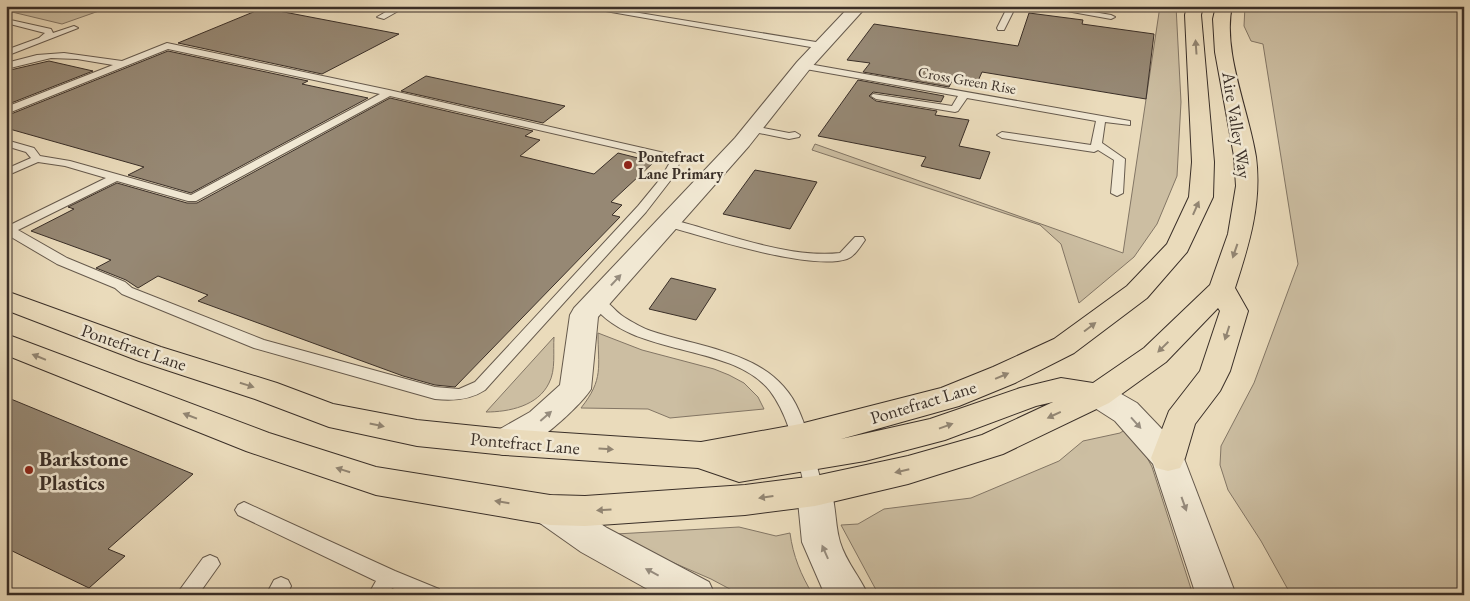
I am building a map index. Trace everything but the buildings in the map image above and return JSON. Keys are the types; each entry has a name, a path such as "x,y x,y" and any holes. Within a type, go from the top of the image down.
{"highway":[{"name":"Aire Valley Way","path":"1049,354 1064,346 1136,292 1178,247 1201,197 1203,162 1193,15 1196,6"},
{"name":"Aire Valley Way","path":"1098,395 1155,355 1222,288 1240,234 1247,186 1245,156 1224,52 1221,19 1224,6"},
{"path":"1168,458 1180,420 1209,383 1218,362 1234,311 1222,288"},
{"name":"Pontefract Lane","path":"6,300 150,354 266,391 329,415 417,433 505,442 701,455 739,468 816,454"},
{"name":"Pontefract Lane","path":"6,344 258,442 376,481 550,510 585,511 745,500 816,454 1004,375 1049,354"},
{"path":"816,454 865,448 933,430 1031,396 1054,390 1061,389 1098,395"}],"street":[{"path":"505,442 541,421 575,389 584,315 670,223 753,129 803,66 859,6"},
{"path":"1098,395 1126,412 1168,458 1216,595"},
{"path":"816,454 821,542 839,584 848,595"},
{"name":"Pontefract Lane","path":"550,510 594,540 695,595"}],"lane":[{"path":"381,17 403,6"},
{"path":"581,6 822,46"},
{"path":"1001,28 1012,6"},
{"path":"1043,6 1101,11 1111,17"},
{"path":"6,21 48,31 49,34 42,40"},
{"path":"6,53 74,28"},
{"path":"6,111 167,46 389,93 669,158 674,164 666,179 642,209 480,386 471,392 450,396 259,344 127,292 120,285 62,261 9,230 117,177"},
{"path":"6,66 27,58 56,54 75,54 123,64"},
{"name":"Cross Green Rise","path":"803,66 1126,124"},
{"path":"6,173 37,159 66,163 192,199 389,93"},
{"path":"876,96 955,109 964,94"},
{"path":"1002,135 1094,149 1097,145 1097,131 1101,119"},
{"path":"753,129 789,136 794,135"},
{"path":"6,143 30,150 37,159"},
{"path":"1097,145 1120,159 1117,194"},
{"path":"670,223 800,255 833,258 844,256 851,252 859,240"},
{"path":"597,301 618,322 637,331 665,341 706,351 756,370 775,386 786,400 816,454"},
{"path":"244,510 388,577 432,595"},
{"path":"186,595 210,564"},
{"path":"378,595 388,577"}],"shaded area":[{"path":"29,6 113,6 62,24 12,12"},
{"path":"1160,6 1176,6 1181,102 1177,176 1157,224 1134,257 1079,303 1061,244 1040,225 812,150 815,144 1123,253"},
{"path":"1245,6 1464,6 1464,595 1291,595 1261,541 1228,490 1220,465 1221,446 1254,383 1298,264 1263,44 1251,41 1244,26"},
{"path":"598,333 642,350 714,369 729,375 744,383 758,397 764,409 670,418 648,409 581,408 593,389 598,372"},
{"path":"554,337 553,372 544,391 538,397 522,406 504,411 486,412"},
{"path":"1126,429 1142,448 1152,467 1193,595 881,595 875,588 841,525 858,524 884,509 971,498 1059,461 1083,441 1120,433"},
{"path":"739,527 776,536 790,533 798,565 813,595 741,595 711,579 614,537 616,534"}],"place":[{"name":"Pontefract Lane Primary","path":"628,165"},
{"name":"Barkstone Plastics","path":"29,470"}]}
